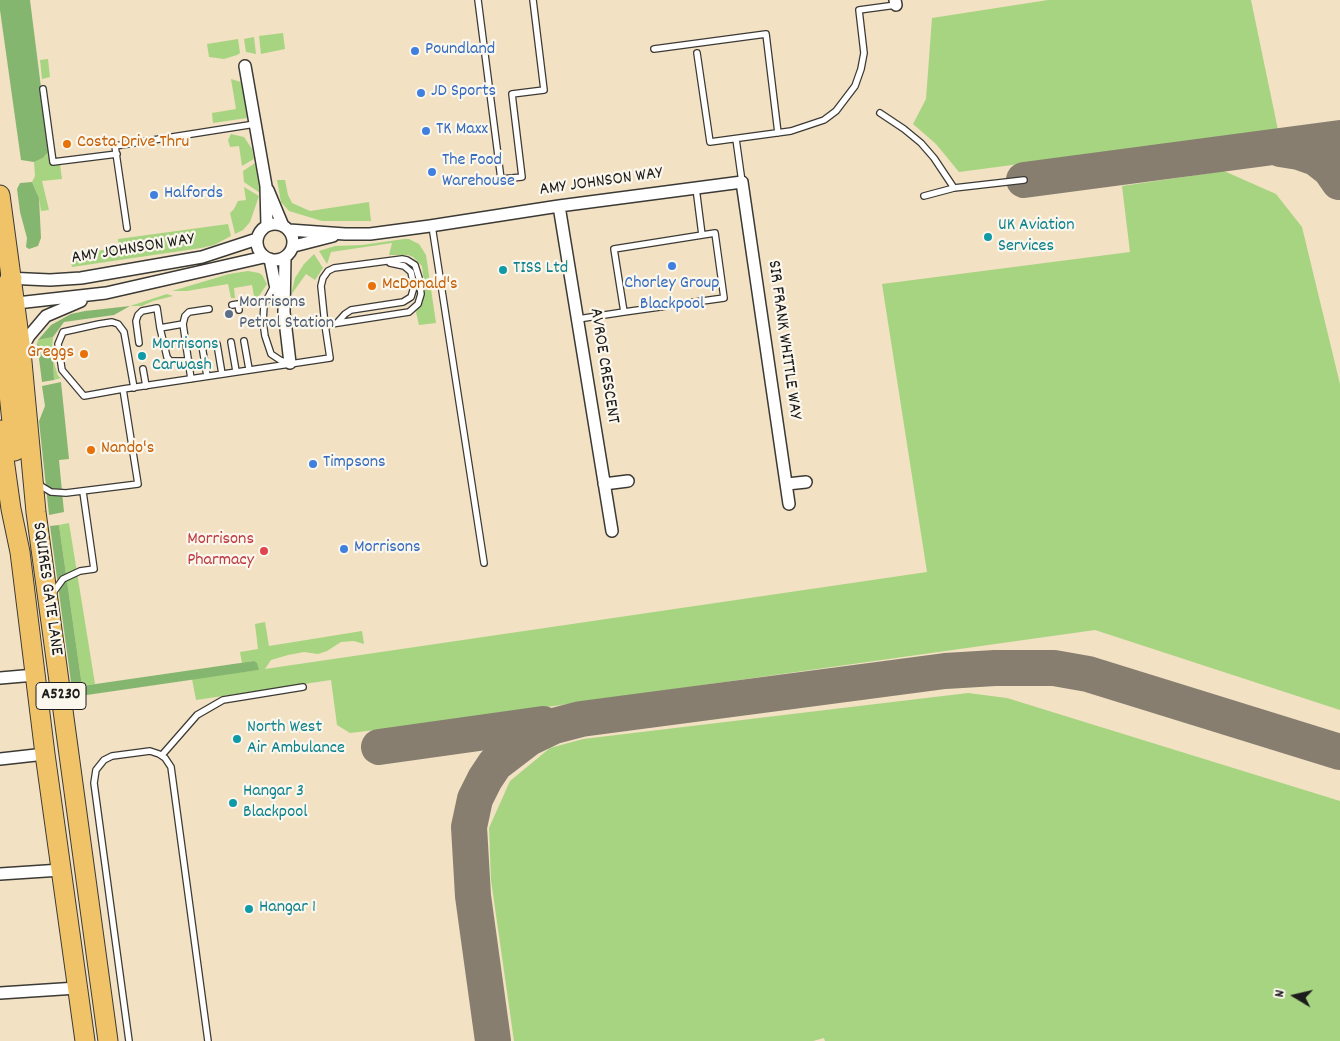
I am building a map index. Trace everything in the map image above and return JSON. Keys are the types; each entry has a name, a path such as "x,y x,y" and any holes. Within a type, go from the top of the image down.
{"main road":[{"name":"SQUIRES GATE LANE","path":"0,195 6,278 5,304 21,350 32,475 47,599 108,1041"},
{"path":"5,304 1,317 14,439 20,552"},
{"name":"SQUIRES GATE LANE","path":"0,430 20,552 45,754 85,1041"}],"street":[{"path":"245,66 266,186 267,226"},
{"name":"AMY JOHNSON WAY","path":"286,228 345,234 370,234 559,206 742,182"},
{"name":"SIR FRANK WHITTLE WAY","path":"742,182 790,504"},
{"path":"266,186 286,228 293,238 294,246 285,257 267,258"},
{"name":"AVROE CRESCENT","path":"559,206 612,531"},
{"path":"284,312 267,258 258,248 257,239 261,231 272,224 286,228"},
{"name":"AMY JOHNSON WAY","path":"294,246 345,234"},
{"name":"AMY JOHNSON WAY","path":"6,278 50,280 81,278 202,257 257,239"},
{"path":"285,257 284,312 290,363"},
{"name":"AMY JOHNSON WAY","path":"21,350 29,336 46,316 68,305 106,293 267,258"},
{"name":"AMY JOHNSON WAY","path":"5,304 106,293"},
{"path":"604,484 628,481"},
{"path":"787,484 806,482"},
{"path":"0,678 35,676"},
{"path":"0,759 45,754"},
{"path":"0,874 61,870"},
{"path":"0,993 77,988"}],"lane":[{"path":"478,0 501,179 522,177 512,94 544,90 534,0"},
{"path":"698,53 710,142 778,133 808,126 824,120 836,111 856,86 861,69 864,44 860,10 895,2"},
{"path":"654,48 766,34 778,133"},
{"path":"43,89 53,162 116,154"},
{"path":"880,113 921,143 934,158 954,188"},
{"path":"127,228 116,146 255,124"},
{"path":"736,139 742,182"},
{"path":"924,196 954,188 1024,180"},
{"path":"696,188 702,235"},
{"path":"432,226 484,563"},
{"path":"578,318 624,312 724,298 715,232 614,249 624,312"},
{"path":"134,388 124,332 118,324 112,322 63,332 58,344 62,370 84,396 222,374 236,371 330,358 324,325 321,286 323,278 328,271 334,268 402,259 415,265 421,294 418,304 409,312 324,325"},
{"path":"337,323 351,310 403,302 411,297 414,287 408,269 399,264 380,262"},
{"path":"275,284 264,305 262,322 271,354 280,360 290,363"},
{"path":"232,305 238,304 239,310"},
{"path":"139,343 136,321 138,315 142,311 157,308 167,357 170,361 189,361"},
{"path":"191,379 183,324 185,316 189,312 209,309"},
{"path":"197,311 198,318"},
{"path":"160,328 183,324"},
{"path":"244,340 249,369"},
{"path":"231,342 236,371"},
{"path":"217,344 222,374"},
{"path":"202,346 207,376"},
{"path":"143,369 146,386"},
{"path":"32,475 41,486 51,492 83,492 138,484 123,389"},
{"path":"47,599 62,579 80,570 94,568 83,492"},
{"path":"162,755 197,715 223,700 303,687"},
{"path":"129,1041 94,783 96,770 104,760 112,756 150,751 162,755 171,768 208,1041"}],"green space":[{"path":"0,0 30,0 49,151 43,158 34,162 21,160"},
{"path":"1048,0 1251,0 1278,130 959,172 936,144 913,124 926,99 932,18"},
{"path":"283,33 285,49 261,54 259,36"},
{"path":"254,37 256,54 246,52 244,39"},
{"path":"238,39 240,53 237,55 224,59 209,57 207,44"},
{"path":"48,59 50,77 42,79 40,60"},
{"path":"231,79 241,82 247,118 213,123 212,113 236,109"},
{"path":"231,134 244,137 252,149 254,159 242,166 239,146 230,147 228,140"},
{"path":"49,151 50,165 60,164 62,179 42,181 49,210 41,211 39,198 32,182 35,176 34,162 43,158"},
{"path":"255,163 260,193 244,182 243,171"},
{"path":"1224,171 1276,194 1302,227 1340,384 1340,710 1095,630 350,733 337,725 331,680 196,700 192,679 258,670 254,661 242,663 240,652 258,649 255,624 265,622 269,646 362,631 364,644 354,641 341,642 327,651 318,654 304,652 288,655 271,660 265,669 927,572 882,284 1130,252 1122,186"},
{"path":"277,180 285,180 292,203 310,211 369,202 371,221 322,221 289,211 281,202"},
{"path":"32,182 39,198 41,238 38,246 29,249 26,247 27,238 20,212 17,189 20,183"},
{"path":"244,187 259,196 250,222 243,230 235,234 230,213 238,201 246,200"},
{"path":"228,224 231,236 214,245 72,267 71,261 88,258 87,252 119,248 118,239"},
{"path":"409,239 419,244 426,255 436,323 419,325 416,312 422,302 425,289 422,266 413,257 408,255 389,255 392,243 331,252 327,264 319,251 335,246 362,245"},
{"path":"314,254 323,268 315,280 306,274 291,295 295,278 304,264"},
{"path":"248,271 262,275 267,284 255,302 252,285 234,288 235,298 231,298 228,284 187,291 172,291 229,274"},
{"path":"167,294 173,296 142,306 130,306"},
{"path":"130,306 114,315 64,322 53,337 38,340 51,325 71,314"},
{"path":"53,337 53,360 37,343 38,340"},
{"path":"37,343 53,360 54,380 42,382"},
{"path":"53,360 58,376 61,378 54,380"},
{"path":"61,382 69,459 59,460 64,512 49,515 39,421 45,406 42,386"},
{"path":"69,523 95,684 82,686 59,525"},
{"path":"59,525 82,686 254,661 257,663 259,670 73,697 50,526"},
{"path":"968,693 1007,698 1340,801 1340,1041 825,1041 824,1038 813,1041 514,1041 491,880 489,828 510,781 550,748 583,739"}],"taxiway":[{"path":"1024,180 1340,138"},
{"path":"1280,149 1299,152 1316,158 1330,169 1339,182"},
{"path":"493,1041 473,896 469,827 475,799 495,764 529,738 554,726 581,719 945,671 995,668 1054,668 1088,674 1340,752"},
{"path":"379,747 543,724"}],"place":[{"name":"Poundland","path":"415,51"},
{"name":"JD Sports","path":"421,93"},
{"name":"TK Maxx","path":"426,131"},
{"name":"Costa Drive Thru","path":"67,144"},
{"name":"The Food Warehouse","path":"432,172"},
{"name":"Halfords","path":"154,195"},
{"name":"UK Aviation Services","path":"988,237"},
{"name":"Chorley Group Blackpool","path":"672,266"},
{"name":"TISS Ltd","path":"503,270"},
{"name":"McDonald's","path":"372,286"},
{"name":"Morrisons Petrol Station","path":"229,314"},
{"name":"Greggs","path":"84,354"},
{"name":"Morrisons Carwash","path":"142,356"},
{"name":"Nando's","path":"91,450"},
{"name":"Timpsons","path":"313,464"},
{"name":"Morrisons","path":"344,549"},
{"name":"Morrisons Pharmacy","path":"264,551"},
{"name":"North West Air Ambulance","path":"237,739"},
{"name":"Hangar 3 Blackpool","path":"233,803"},
{"name":"Hangar 1","path":"249,909"}]}
